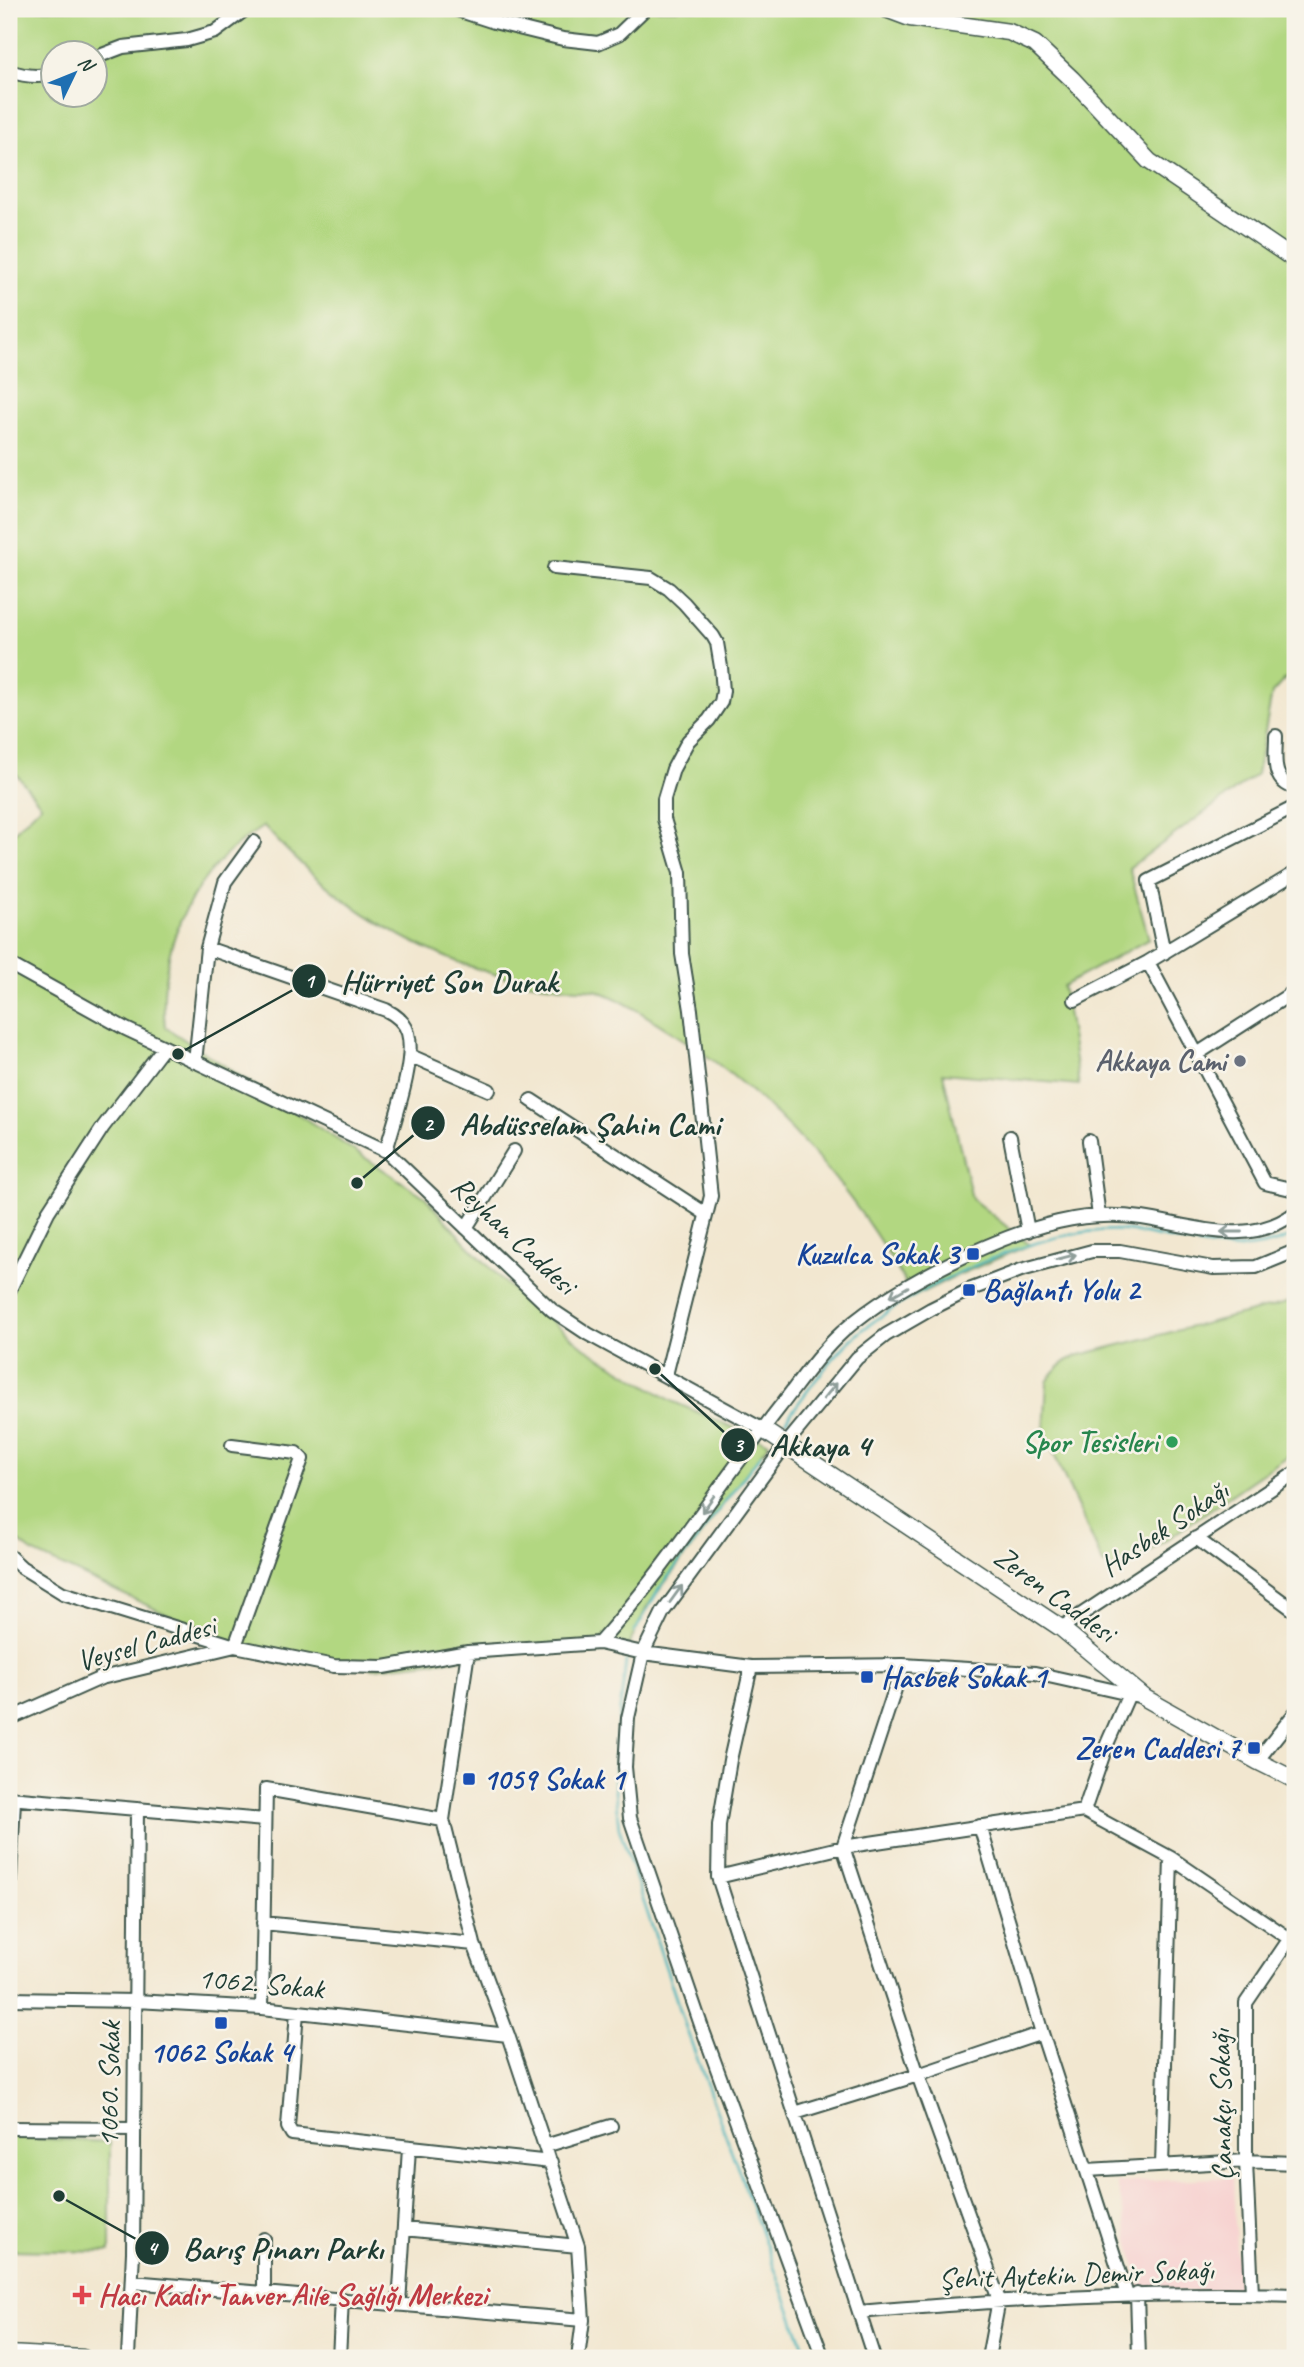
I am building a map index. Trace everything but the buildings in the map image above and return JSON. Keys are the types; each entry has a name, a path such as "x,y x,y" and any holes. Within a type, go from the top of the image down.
{"street":[{"path":"108,52 122,47 187,40 215,32 246,9"},
{"path":"454,9 505,25 598,43 619,34 645,9"},
{"path":"886,9 910,18 1009,32 1035,44 1149,161 1295,260"},
{"path":"9,71 23,76 38,77"},
{"path":"554,568 652,578 684,603 717,643 723,691 721,702 709,720 688,741 673,768 664,809 664,819 680,873 682,954 691,1010 711,1196 666,1375"},
{"path":"1276,736 1276,775 1283,784 1295,788"},
{"path":"1164,953 1149,881 1295,807"},
{"path":"195,1062 207,948 225,882 254,842"},
{"path":"1075,1000 1164,953 1295,873"},
{"path":"207,948 386,1010 404,1023 411,1056 386,1151"},
{"path":"1148,962 1265,1184 1295,1190"},
{"name":"Reyhan Caddesi","path":"9,964 126,1029 386,1151 552,1310 588,1334 762,1429"},
{"path":"1196,1054 1295,991"},
{"path":"9,1291 48,1212 103,1127 164,1047"},
{"path":"411,1056 489,1090"},
{"path":"531,1100 706,1214"},
{"path":"1010,1137 1028,1231"},
{"path":"1089,1141 1099,1216"},
{"path":"466,1228 514,1151"},
{"path":"599,1643 654,1577 762,1429 822,1353 861,1316 930,1275 992,1245 1071,1219 1099,1216 1144,1218 1199,1229 1237,1233 1270,1227 1295,1213"},
{"path":"823,2358 701,2025 630,1818 625,1767 628,1718 643,1653 663,1612 787,1443 857,1358 886,1335 931,1308 969,1290 1021,1270 1092,1251 1120,1251 1213,1268 1256,1267 1295,1251"},
{"name":"Zeren Caddesi","path":"762,1429 787,1443 1061,1628 1137,1696 1295,1780"},
{"path":"9,1556 21,1567 63,1593 235,1646 302,1459 296,1453 232,1445"},
{"name":"Hasbek Sokağı","path":"1061,1628 1295,1472"},
{"path":"1196,1538 1295,1611"},
{"name":"Veysel Caddesi","path":"9,1718 101,1678 235,1646 334,1666 384,1667 468,1652 599,1643 643,1653 751,1667 903,1665 1035,1673 1137,1696"},
{"path":"468,1652 443,1820 474,1944 508,2035 578,2246 583,2320 579,2358"},
{"path":"903,1665 843,1847 918,2075 999,2300 988,2358"},
{"path":"751,1667 730,1760 719,1825 719,1877 874,2358"},
{"path":"1084,1811 1107,1744 1137,1696"},
{"path":"1257,1761 1295,1713"},
{"path":"262,2008 266,1789 443,1820"},
{"path":"9,1899 12,1799 265,1820"},
{"name":"1060. Sokak","path":"128,2358 132,2282 137,1810"},
{"path":"719,1877 843,1847 1084,1811 1171,1858 1292,1935"},
{"path":"979,1826 1042,2033 1087,2170 1133,2295 1139,2358"},
{"path":"1162,2166 1171,1858"},
{"path":"263,1923 474,1944"},
{"name":"Çanakçı Sokağı","path":"1252,2294 1247,2161 1246,2003 1292,1935"},
{"name":"1062. Sokak","path":"9,1999 136,2001 262,2008 508,2035"},
{"path":"297,2012 288,2127 294,2136 551,2162"},
{"path":"795,2113 1042,2033"},
{"path":"545,2146 611,2126"},
{"path":"9,2128 134,2129"},
{"path":"399,2304 409,2148"},
{"path":"1087,2170 1247,2161 1295,2163"},
{"path":"404,2229 578,2246"},
{"path":"264,2239 264,2293"},
{"path":"132,2282 583,2320"},
{"name":"Şehit Aytekin Demir Sokağı","path":"859,2312 999,2300 1133,2295 1295,2295"},
{"path":"339,2358 342,2299"},
{"path":"9,2354 83,2358"}],"shaded area":[{"path":"1233,2177 1238,2291 1140,2291 1117,2183"}],"green space":[{"path":"9,9 1295,9 1295,673 1272,693 1257,774 1129,868 1149,939 1063,986 1079,1085 943,1073 972,1199 1030,1245 913,1297 865,1219 809,1148 744,1085 708,1057 636,1010 601,992 512,979 441,955 408,939 346,901 317,878 264,826 217,864 199,887 174,938 164,996 165,1027 425,1197 507,1285 585,1348 674,1402 769,1443 647,1607 629,1645 615,1642 374,1668 235,1646 32,1552 9,1534 9,837 41,805 9,765"},
{"name":"Spor Tesisleri","path":"1295,1301 1295,1451 1121,1571 1104,1565 1044,1432 1047,1382 1059,1367 1076,1356"},
{"path":"9,2137 110,2142 110,2252 9,2250"}],"waterway":[{"path":"786,1420 853,1338 909,1299 982,1262 1059,1237 1095,1231 1126,1231 1226,1248 1266,1245 1287,1238"},
{"path":"634,1633 659,1589 761,1454"},
{"path":"626,1661 614,1755 619,1828 687,2031 808,2358"}],"place":[{"name":"Hürriyet Son Durak","path":"178,1054"},
{"name":"Akkaya Cami","path":"1240,1061"},
{"name":"Abdüsselam Şahin Cami","path":"357,1183"},
{"name":"Kuzulca Sokak 3","path":"973,1254"},
{"name":"Bağlantı Yolu 2","path":"969,1290"},
{"name":"Akkaya 4","path":"655,1369"},
{"name":"Spor Tesisleri","path":"1172,1442"},
{"name":"Hasbek Sokak 1","path":"867,1677"},
{"name":"Zeren Caddesi 7","path":"1254,1748"},
{"name":"1059 Sokak 1","path":"469,1779"},
{"name":"1062 Sokak 4","path":"221,2023"},
{"name":"Barış Pınarı Parkı","path":"59,2196"},
{"name":"Hacı Kadir Tanver Aile Sağlığı Merkezi","path":"82,2295"}]}
